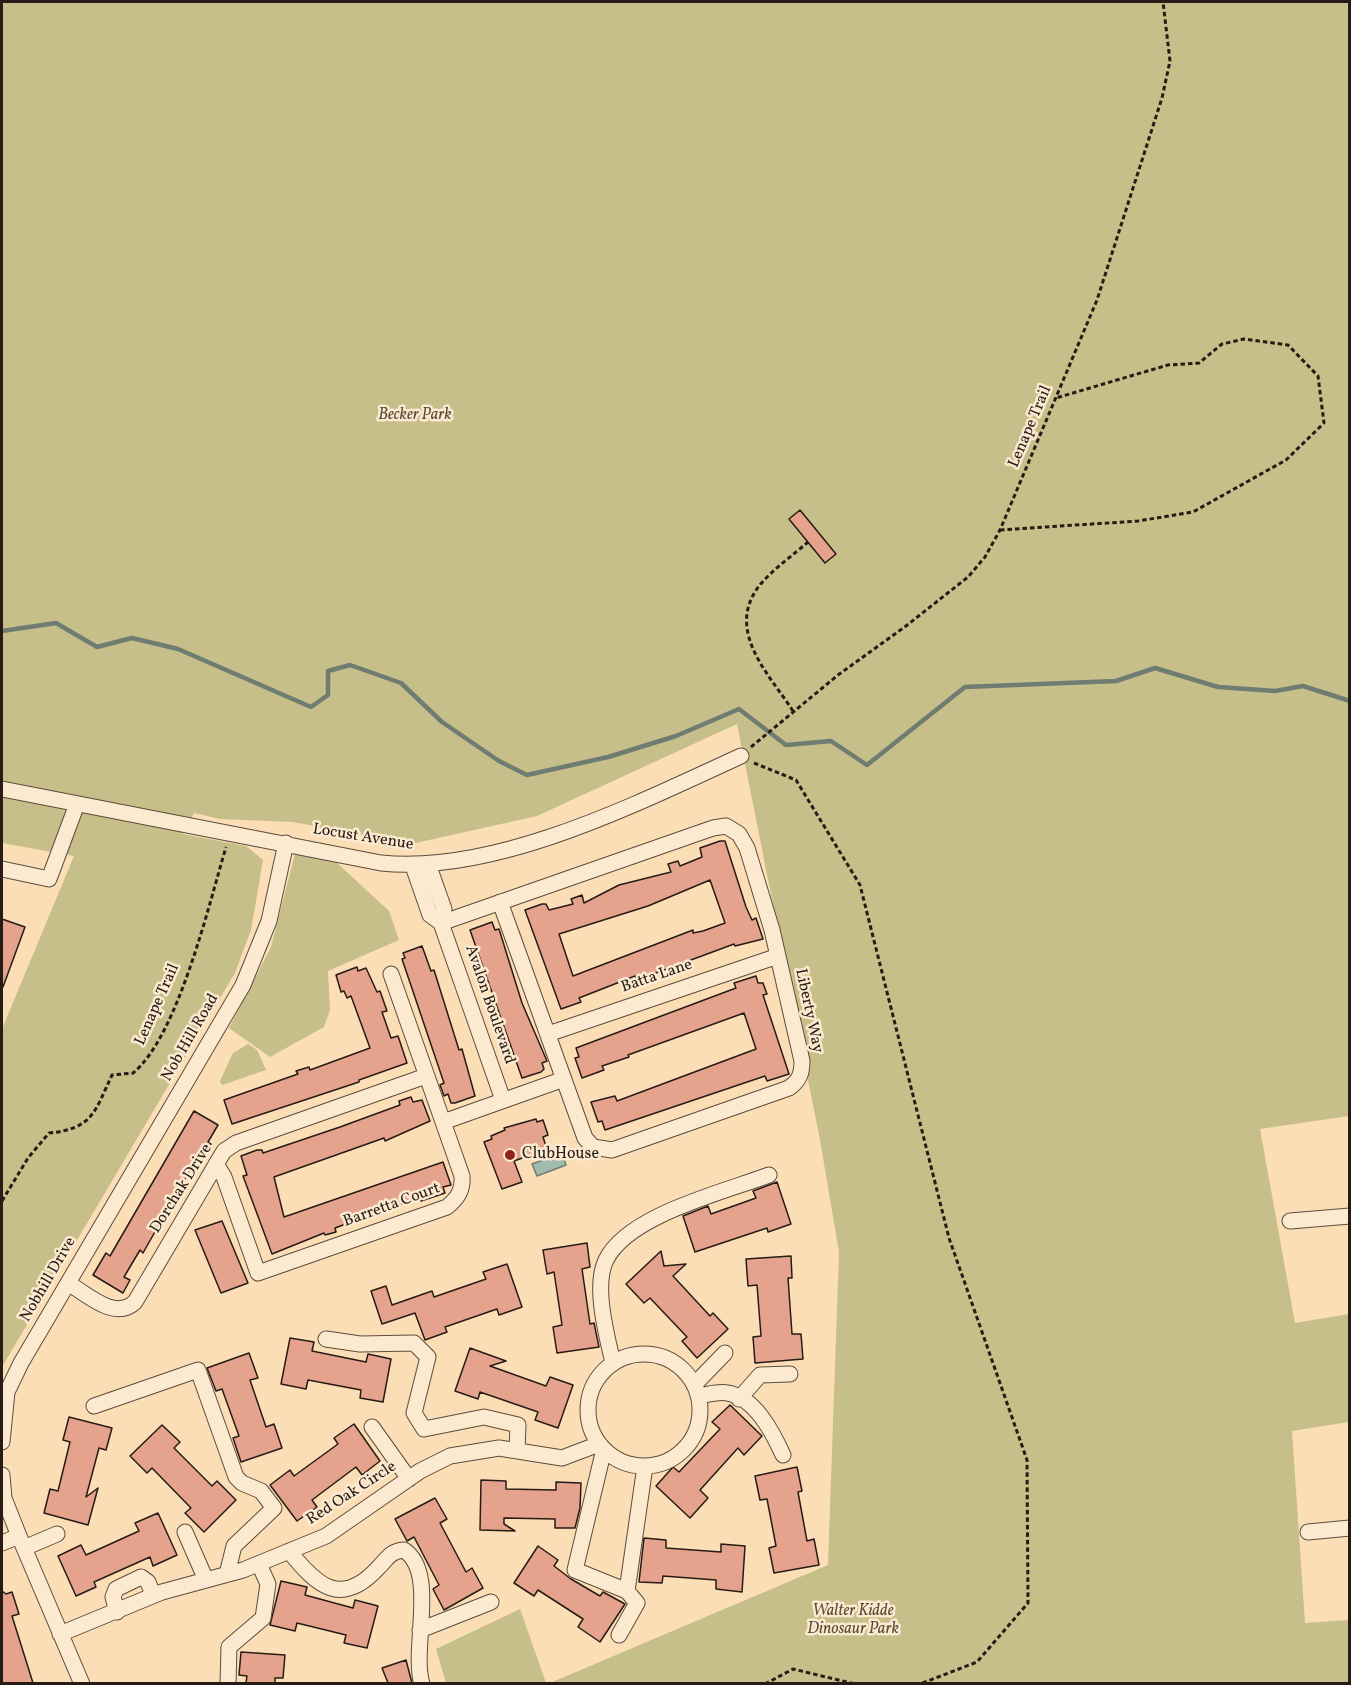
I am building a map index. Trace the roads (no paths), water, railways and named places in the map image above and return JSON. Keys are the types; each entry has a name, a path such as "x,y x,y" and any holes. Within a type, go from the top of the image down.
{"street":[{"name":"Locust Avenue","path":"2,789 381,863 421,865 486,856 563,831 647,800 739,757"},
{"path":"2,868 49,879 77,804"},
{"name":"Liberty Way","path":"441,923 500,902 713,828 726,826 739,834 747,848 778,956 802,1061 802,1073 798,1082 789,1088 612,1150 593,1147 585,1138 500,902"},
{"name":"Nob Hill Road","path":"94,1238 243,985 269,921 286,843"},
{"name":"Avalon Boulevard","path":"421,865 430,915 441,923 503,1100"},
{"name":"Batta Lane","path":"548,1034 778,956"},
{"name":"Barretta Court","path":"216,1164 225,1177 258,1273 447,1207 455,1200 462,1188 462,1176 391,974"},
{"name":"Dorchak Drive","path":"68,1283 115,1310 128,1309 135,1302 224,1151 236,1143 426,1076"},
{"path":"443,1122 564,1078"},
{"path":"613,1364 600,1301 606,1261 621,1241 648,1220 769,1175"},
{"path":"1290,1221 1350,1216"},
{"name":"Nobhill Drive","path":"2,1442 7,1392 21,1363 94,1238"},
{"path":"326,1339 360,1344 414,1343 428,1358 414,1413 424,1429 484,1417 518,1425 517,1451"},
{"path":"637,1353 656,1354 674,1362 688,1375 696,1391 700,1408 698,1426 691,1442 678,1455 663,1463 645,1466 627,1464 602,1446 590,1426 588,1407 592,1388 603,1371 637,1353"},
{"path":"696,1391 725,1353"},
{"path":"94,1406 198,1371 236,1477 242,1484 261,1491 274,1508 234,1546 227,1574"},
{"path":"739,1399 760,1375 790,1374"},
{"path":"696,1391 727,1393 739,1399 768,1423 783,1455"},
{"path":"372,1427 409,1479"},
{"path":"602,1446 575,1570 627,1592 638,1603 619,1635"},
{"name":"Red Oak Circle","path":"60,1634 153,1596 259,1564 326,1536 409,1479 450,1456 499,1448 562,1458 602,1446"},
{"path":"627,1592 645,1466"},
{"path":"2,1475 4,1498 82,1683"},
{"path":"1308,1532 1350,1528"},
{"path":"185,1532 206,1580"},
{"path":"2,1543 21,1542 57,1534"},
{"path":"289,1551 309,1577 324,1587 342,1591 359,1585 379,1568 387,1557 404,1550 412,1555 418,1566 420,1630 417,1669 422,1683"},
{"path":"228,1683 229,1647 263,1618 268,1584 259,1564"},
{"path":"117,1612 113,1597 116,1589 134,1578 141,1577 148,1582 153,1596"},
{"path":"420,1630 491,1602"}],"waterway":[{"path":"2,631 56,623 97,647 132,638 178,649 311,707 328,695 328,671 350,665 401,683 442,722 499,761 527,775 608,757 676,736 739,709 786,745 831,741 867,765 965,687 1116,681 1155,668 1218,687 1275,691 1303,686 1350,701"}],"place":[{"name":"ClubHouse","path":"510,1155"}],"park label":[{"name":"Becker Park","path":"415,416"},
{"name":"Walter Kidde Dinosaur Park","path":"853,1621"}]}
